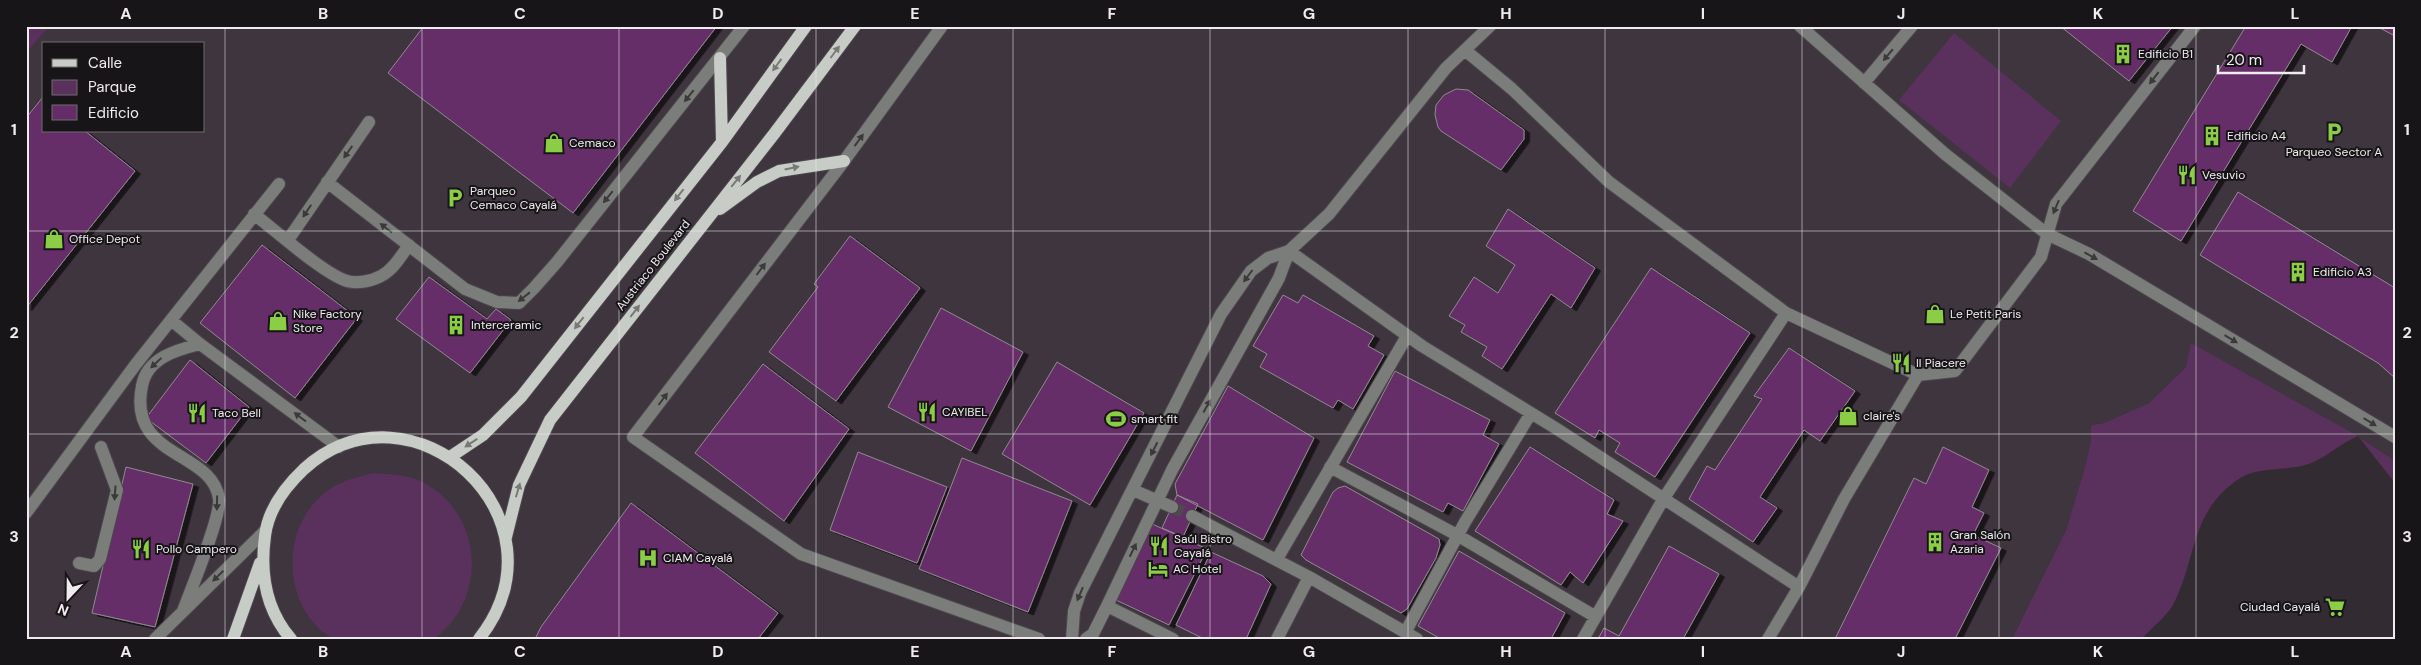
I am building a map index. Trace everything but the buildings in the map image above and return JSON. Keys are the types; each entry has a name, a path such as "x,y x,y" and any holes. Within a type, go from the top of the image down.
{"main road":[{"name":"Austriaco Boulevard","path":"450,457 483,435 521,397 722,142 806,26"},
{"name":"Austriaco Boulevard","path":"506,537 519,485 550,420 774,134 855,26"},
{"path":"720,58 722,142"},
{"path":"706,219 757,182 780,171 844,161"},
{"path":"233,639 262,558 266,530 276,503 292,480 314,460 339,447 356,441 396,439 414,443 450,457 476,479 495,506 506,537 508,567 503,596 491,623 479,639"},
{"path":"262,558 264,583 271,608 283,630 291,639"}],"street":[{"path":"326,182 465,288 497,302 519,303 557,262 744,26"},
{"path":"942,26 844,161 633,437 801,554 1039,639"},
{"path":"1800,26 1945,154 2047,234 2089,254 2395,437"},
{"path":"1864,83 1912,26"},
{"path":"1466,51 1512,89 1609,182 1786,314 1918,375 1955,371 2041,257 2056,204 2195,26"},
{"path":"1072,639 1074,611 1080,593 1221,314 1251,271 1268,258 1288,251 1329,214 1446,68 1466,51 1484,28"},
{"path":"288,240 369,122"},
{"path":"26,513 88,427 279,184"},
{"path":"254,214 333,274 350,282 369,281 380,277 390,269 409,246"},
{"path":"1288,251 1407,336 1664,498 1799,587"},
{"path":"1086,639 1092,634 1107,606 1157,500 1279,278 1288,251"},
{"path":"1583,639 1664,498 1786,314"},
{"path":"172,320 200,344 339,447"},
{"path":"1277,560 1407,336"},
{"path":"183,611 216,518 219,500 214,482 156,440 148,431 140,414 139,401 142,381 152,364 165,356 200,344"},
{"path":"1768,639 1799,587 1844,499 1918,375"},
{"path":"1192,516 1309,577 1413,636 1458,535 1531,413"},
{"path":"78,563 94,566 100,559 117,490 102,447"},
{"path":"1330,467 1458,535 1596,616"},
{"path":"1133,490 1172,507"},
{"path":"155,639 266,530"},
{"path":"1277,639 1309,577"},
{"path":"1107,606 1173,639"}],"shaded area":[{"path":"26,26 2395,26 2395,461 2358,436 2186,367 2149,403 2104,423 2091,425 2091,440 2085,467 2066,530 2012,639 26,639"}],"green space":[{"path":"26,26 49,26 26,53"},
{"path":"1954,33 2061,121 2010,188 1899,100"},
{"path":"2191,343 2358,436 2309,464 2249,474 2225,490 2212,504 2203,519 2181,587 2173,605 2142,639 2012,639 2066,530 2085,467 2091,440 2091,425 2104,423 2149,403 2186,367"},
{"path":"2358,436 2395,461 2395,483"},
{"path":"373,473 410,478 431,487 448,502 461,520 469,541 472,562 470,584 462,605 450,624 433,639 333,639 317,627 305,611 297,592 293,573 293,553 297,533 305,515 318,499 330,489 351,479"}],"tunnel":[{"path":"1172,507 1192,516"}],"place":[{"name":"Edificio B1","path":"2123,54"},
{"name":"Parqueo Sector A","path":"2334,132"},
{"name":"Edificio A4","path":"2212,136"},
{"name":"Cemaco","path":"554,143"},
{"name":"Vesuvio","path":"2187,175"},
{"name":"Parqueo Cemaco Cayalá","path":"455,198"},
{"name":"Office Depot","path":"54,239"},
{"name":"Edificio A3","path":"2298,272"},
{"name":"Le Petit Paris","path":"1935,314"},
{"name":"Nike Factory Store","path":"278,321"},
{"name":"Interceramic","path":"456,325"},
{"name":"Il Piacere","path":"1901,363"},
{"name":"CAYIBEL","path":"927,412"},
{"name":"Taco Bell","path":"197,413"},
{"name":"claire's","path":"1848,416"},
{"name":"smart fit","path":"1116,419"},
{"name":"Gran Salón Azaria","path":"1935,542"},
{"name":"Saúl Bistro Cayalá","path":"1159,546"},
{"name":"Pollo Campero","path":"141,549"},
{"name":"CIAM Cayalá","path":"648,558"},
{"name":"AC Hotel","path":"1158,569"},
{"name":"Ciudad Cayalá","path":"2335,607"}]}
